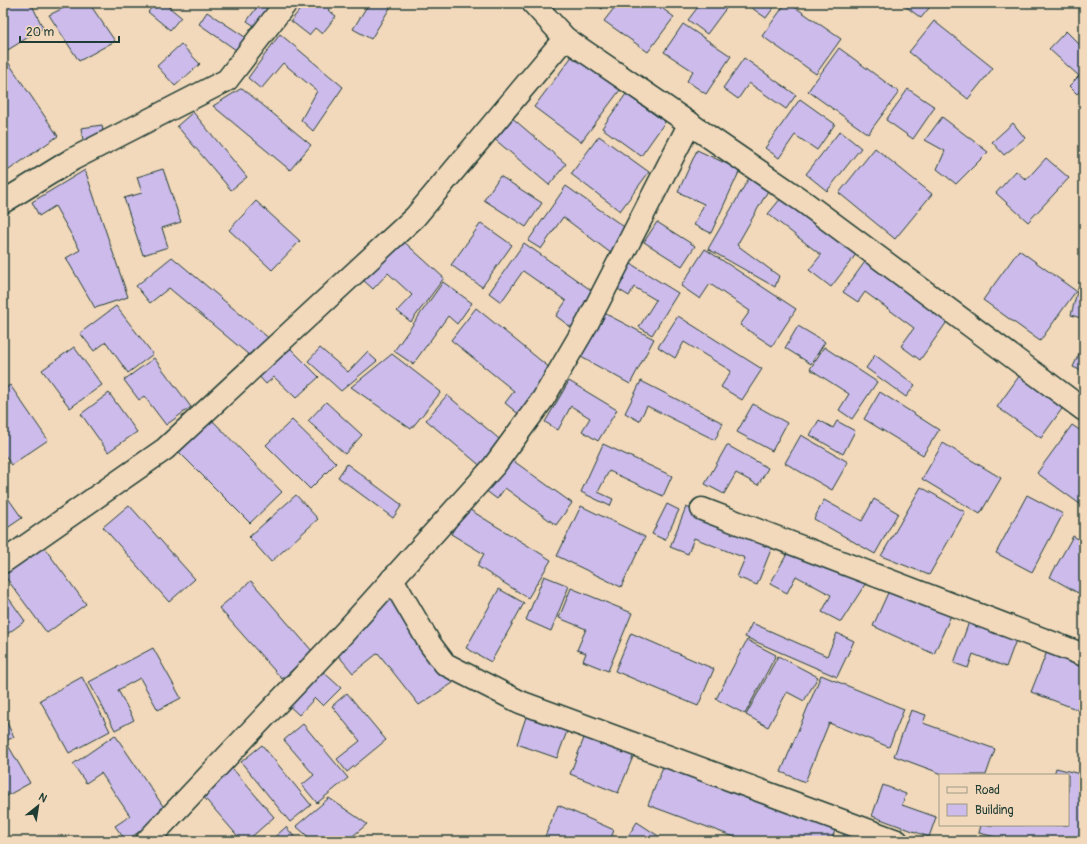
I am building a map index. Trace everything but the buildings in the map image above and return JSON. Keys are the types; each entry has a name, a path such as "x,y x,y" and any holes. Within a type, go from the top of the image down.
{"street":[{"path":"3,202 73,159 227,80 286,3"},
{"path":"532,3 565,38 804,202 1084,410"},
{"path":"3,562 165,450 415,217 565,38"},
{"path":"147,841 392,580 494,466 543,399 588,322 690,123"},
{"path":"702,509 1084,655"},
{"path":"392,580 430,644 446,664 520,702 897,841"}]}
